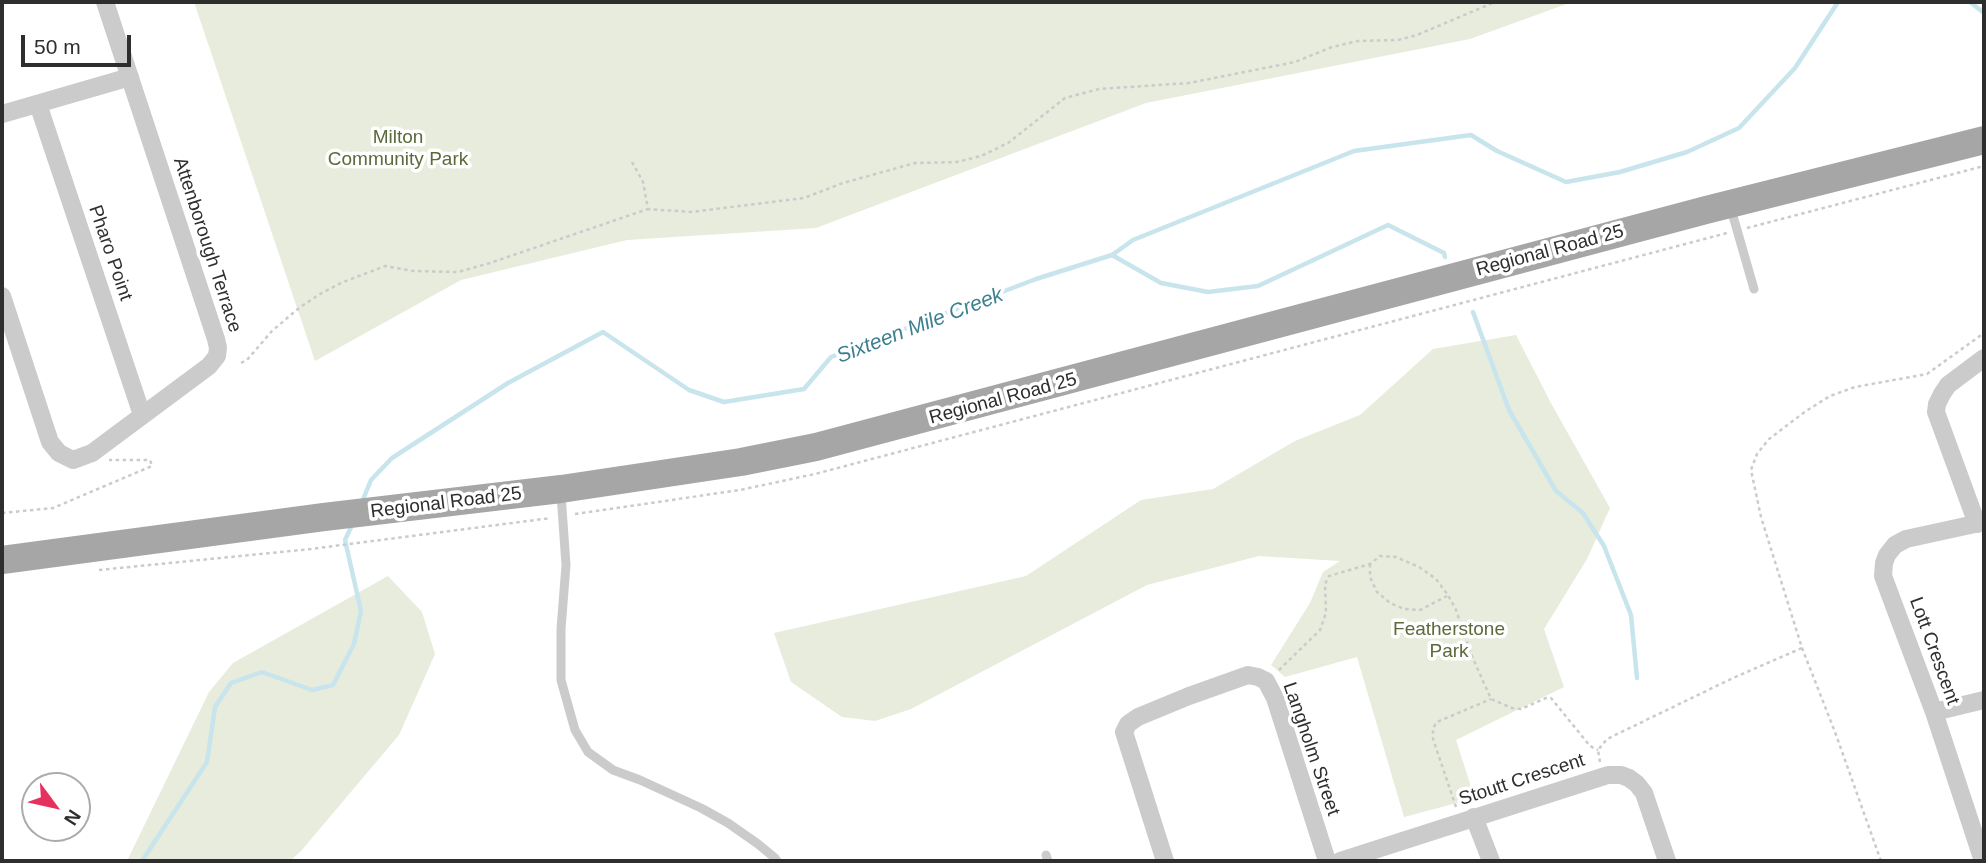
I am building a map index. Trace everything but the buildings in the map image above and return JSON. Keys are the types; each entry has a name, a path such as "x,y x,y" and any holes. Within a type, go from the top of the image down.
{"main road":[{"name":"Regional Road 25","path":"2,560 561,489 741,462 816,447 1984,139"}],"street":[{"name":"Attenborough Terrace","path":"2,296 50,442 59,453 73,460 83,458 209,366 217,356 218,348 105,2"},
{"path":"2,114 130,77"},
{"name":"Pharo Point","path":"38,104 142,415"},
{"path":"1981,523 1936,412 1941,394 1948,385 1984,358"},
{"name":"Lott Crescent","path":"1981,523 1906,539 1895,545 1887,555 1883,576 1934,712 1983,861"},
{"name":"Langholm Street","path":"1165,861 1124,732 1128,724 1138,717 1248,675 1266,681 1275,698 1327,861"},
{"path":"1934,712 1984,700"},
{"name":"Stoutt Crescent","path":"1340,861 1603,776 1621,775 1637,784 1644,793 1667,861"},
{"path":"1474,817 1491,861"}],"lane":[{"path":"1730,204 1755,289"},
{"path":"561,489 566,565 561,629 561,680 575,730 588,751 613,771 640,780 701,808 758,844 776,861"}],"path":[{"path":"1483,2 1484,7"},
{"path":"241,363 299,308 341,283 385,266 413,271 458,272 648,209 691,212 804,198 843,183 915,163 957,162 981,156 1008,143 1065,98 1099,89 1189,83 1295,62 1332,47 1358,41 1398,40 1417,36 1495,2"},
{"path":"632,162 643,182 648,209"},
{"path":"1881,861 1802,648 1761,517 1751,470 1756,454 1769,439 1830,396 1854,387 1927,374 1984,333"},
{"path":"2,513 53,508 152,466 150,460 109,460"},
{"path":"92,571 402,537"},
{"path":"1279,670 1320,630 1326,613 1325,580 1329,576 1370,564 1380,556 1396,557 1436,579 1448,595 1492,699 1512,709 1521,709 1551,698 1590,746 1598,750"},
{"path":"1370,564 1370,577 1377,592 1390,603 1404,609 1420,610 1448,595"},
{"path":"1603,776 1598,750 1607,738 1802,648"},
{"path":"1456,807 1433,739 1433,728 1437,722 1492,699"}],"green space":[{"name":"Milton Community Park","path":"194,2 1572,2 1470,39 1146,103 816,228 627,240 461,280 315,361"},
{"name":"Featherstone Park","path":"1516,335 1610,508 1587,559 1544,629 1564,687 1456,740 1474,796 1404,817 1357,657 1285,677 1271,665 1310,603 1323,572 1340,561 1259,556 1147,585 911,709 875,721 842,717 791,682 774,633 1026,576 1141,500 1213,489 1295,441 1360,415 1433,349"},
{"path":"388,576 422,612 435,654 399,735 301,851 290,861 127,861 209,692 233,663"}],"waterway":[{"name":"Sixteen Mile Creek","path":"362,502 371,480 392,458 508,383 603,332 689,390 724,402 804,389 831,357 1036,279 1112,255 1133,240 1354,151 1471,135 1497,151 1566,182 1620,172 1687,152 1739,128 1795,68 1838,2"},
{"name":"Sixteen Mile Creek","path":"1970,2 1984,13"},
{"path":"1112,255 1161,283 1208,292 1258,286 1388,225 1444,253 1445,257"},
{"path":"1473,312 1509,410 1556,491 1583,513 1604,546 1631,615 1637,678"},
{"name":"Sixteen Mile Creek","path":"142,861 207,762 215,707 231,683 262,672 312,690 333,685 354,644 361,611 345,540 353,523"}]}
